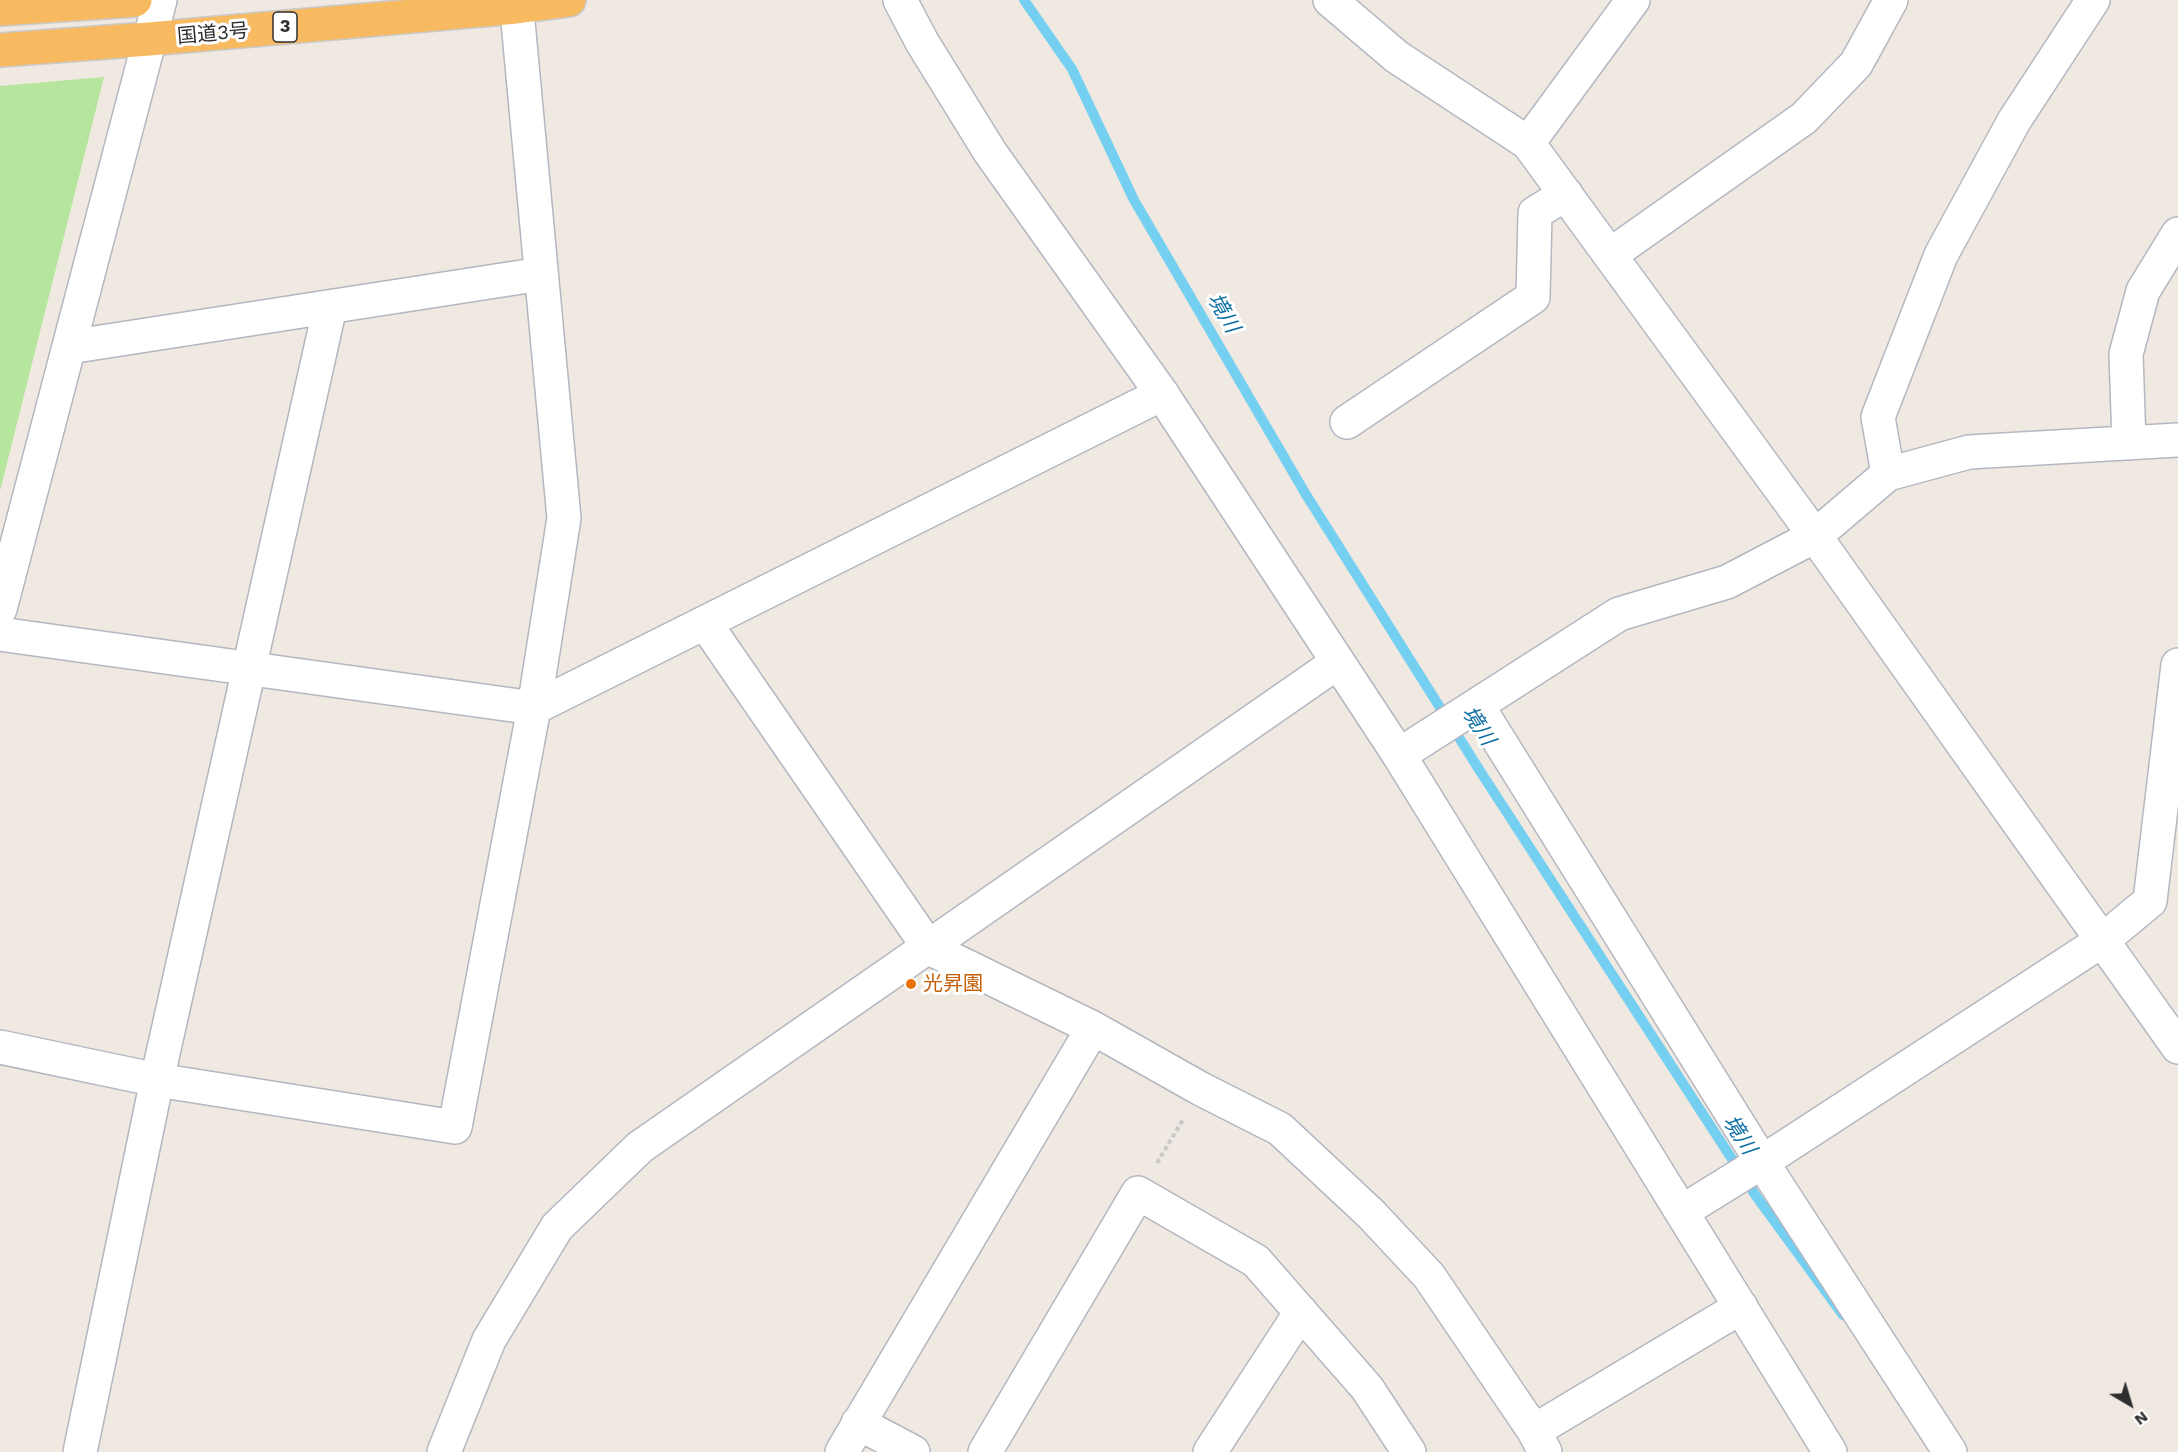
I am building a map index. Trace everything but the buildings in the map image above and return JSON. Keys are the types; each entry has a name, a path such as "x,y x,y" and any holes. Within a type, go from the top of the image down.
{"highway":[{"path":"0,9 135,0"},
{"name":"国道3号","path":"0,50 149,39 516,3 569,0"}],"street":[{"path":"0,609 160,0"},
{"path":"900,0 922,42 990,152 1162,394 1399,755 1830,1452"},
{"path":"1330,0 1397,57 1528,142 1815,536 2178,1047"},
{"path":"1528,142 1633,0"},
{"path":"1610,255 1804,118 1856,64 1891,0"},
{"path":"1888,474 1878,417 1941,255 2014,121 2093,0"},
{"path":"0,1047 156,1080 455,1127 534,708 564,518 516,3"},
{"path":"1347,422 1533,297 1534,213 1566,194"},
{"path":"2129,442 2126,354 2143,291 2178,234"},
{"path":"69,346 541,274"},
{"path":"80,1452 156,1080 330,307"},
{"path":"0,634 534,708 1162,394"},
{"path":"1399,755 1619,614 1727,582 1815,536 1888,474 1969,452 2178,440"},
{"path":"705,623 929,948 1094,1028 1201,1089 1280,1129 1371,1214 1429,1276 1540,1442 1742,1307"},
{"path":"444,1452 489,1340 557,1227 640,1147 1338,662"},
{"path":"1683,1211 2103,940 2150,901 2178,664"},
{"path":"1477,705 1762,1162 1950,1452"},
{"path":"842,1452 1094,1028"},
{"path":"985,1452 1138,1193 1257,1261 1367,1388 1409,1452"},
{"path":"1210,1452 1301,1312"},
{"path":"858,1423 913,1452"}],"path":[{"path":"1138,1193 1201,1089"}],"green space":[{"path":"104,77 0,491 0,86"}],"waterway":[{"name":"境川","path":"1024,0 1072,69 1134,200 1305,493 1480,771 1756,1196 1843,1315"}],"place":[{"name":"光昇園","path":"911,984"}]}
